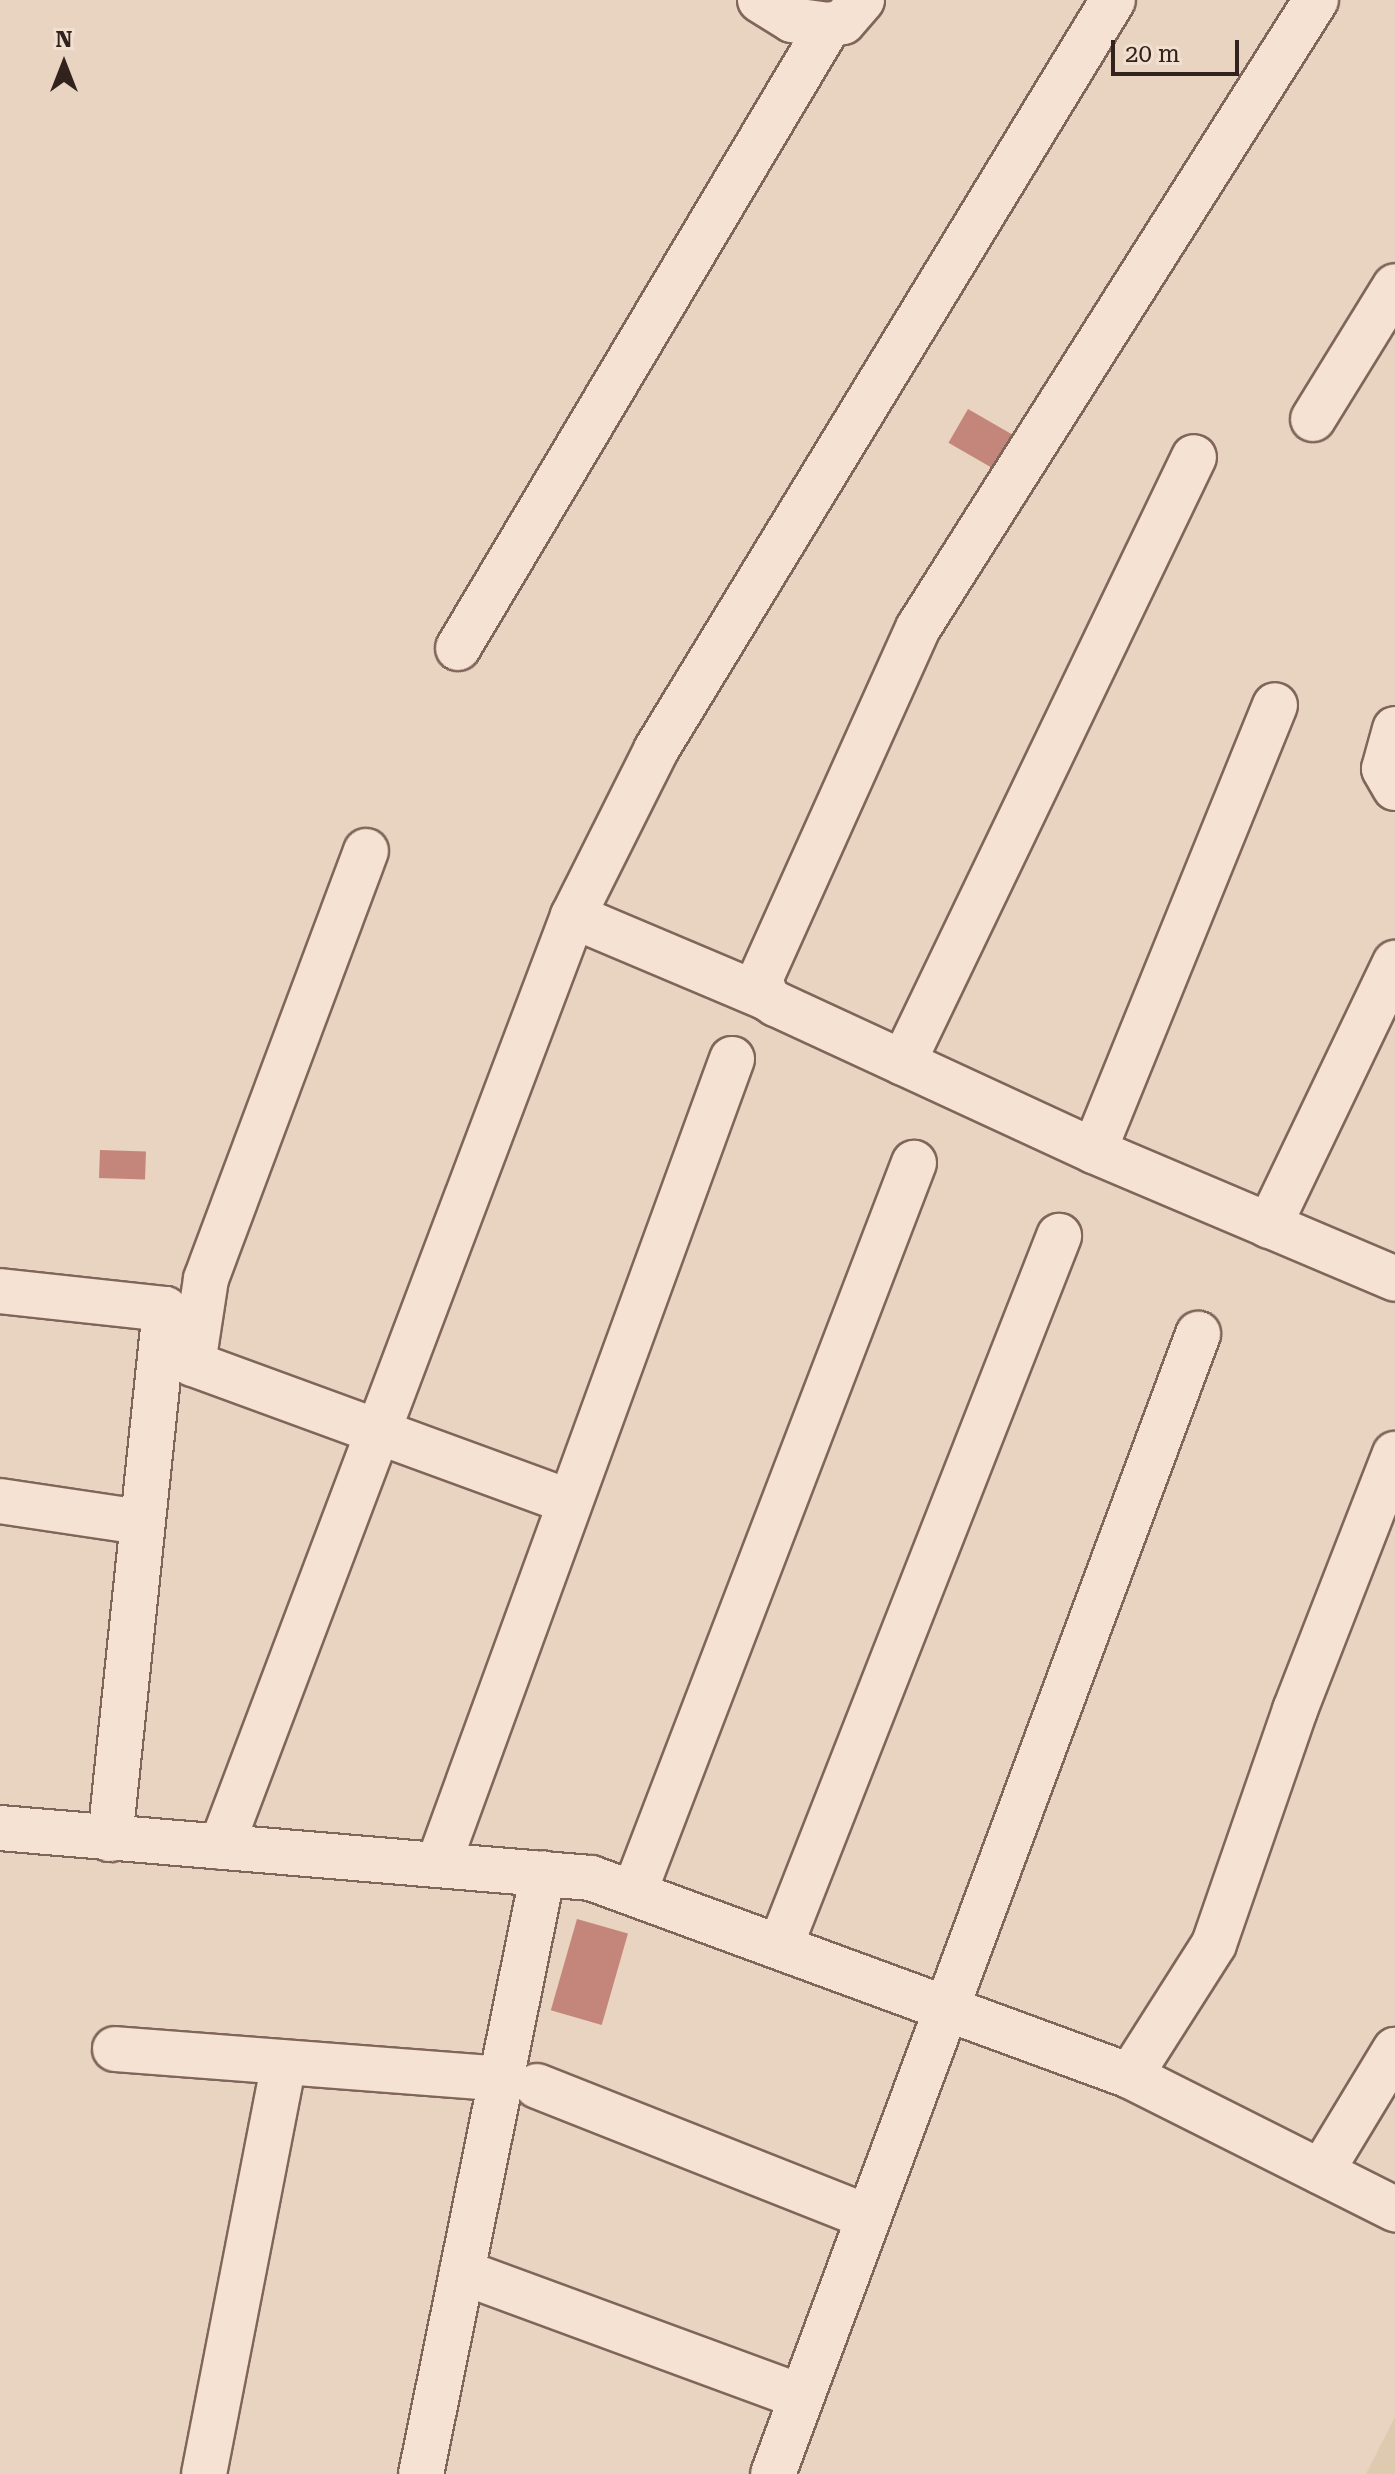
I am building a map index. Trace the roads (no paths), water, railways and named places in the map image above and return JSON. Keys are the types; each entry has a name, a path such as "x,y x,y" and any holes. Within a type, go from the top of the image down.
{"street":[{"path":"760,0 792,20 845,12"},
{"path":"221,1847 573,916 656,750 1113,0"},
{"path":"767,998 761,967 918,628 1316,0"},
{"path":"458,648 845,12"},
{"path":"1313,419 1395,286"},
{"path":"903,1063 1194,457"},
{"path":"1094,1151 1275,705"},
{"path":"1395,729 1384,769 1395,788"},
{"path":"366,851 206,1279 193,1364 570,1502"},
{"path":"573,916 767,998 1094,1151 1395,1279"},
{"path":"1269,1226 1395,963"},
{"path":"438,1865 732,1059"},
{"path":"634,1893 914,1163"},
{"path":"780,1947 1059,1236"},
{"path":"0,1291 165,1309 140,1522 110,1839"},
{"path":"773,2474 1198,1334"},
{"path":"1130,2076 1214,1944 1295,1710 1395,1454"},
{"path":"0,1501 140,1522"},
{"path":"0,1828 591,1878 1130,2076 1395,2209"},
{"path":"421,2474 462,2272 519,2082 543,1873"},
{"path":"115,2049 519,2082 868,2217"},
{"path":"1321,2172 1395,2050"},
{"path":"204,2474 284,2063"},
{"path":"462,2272 801,2397"}]}
